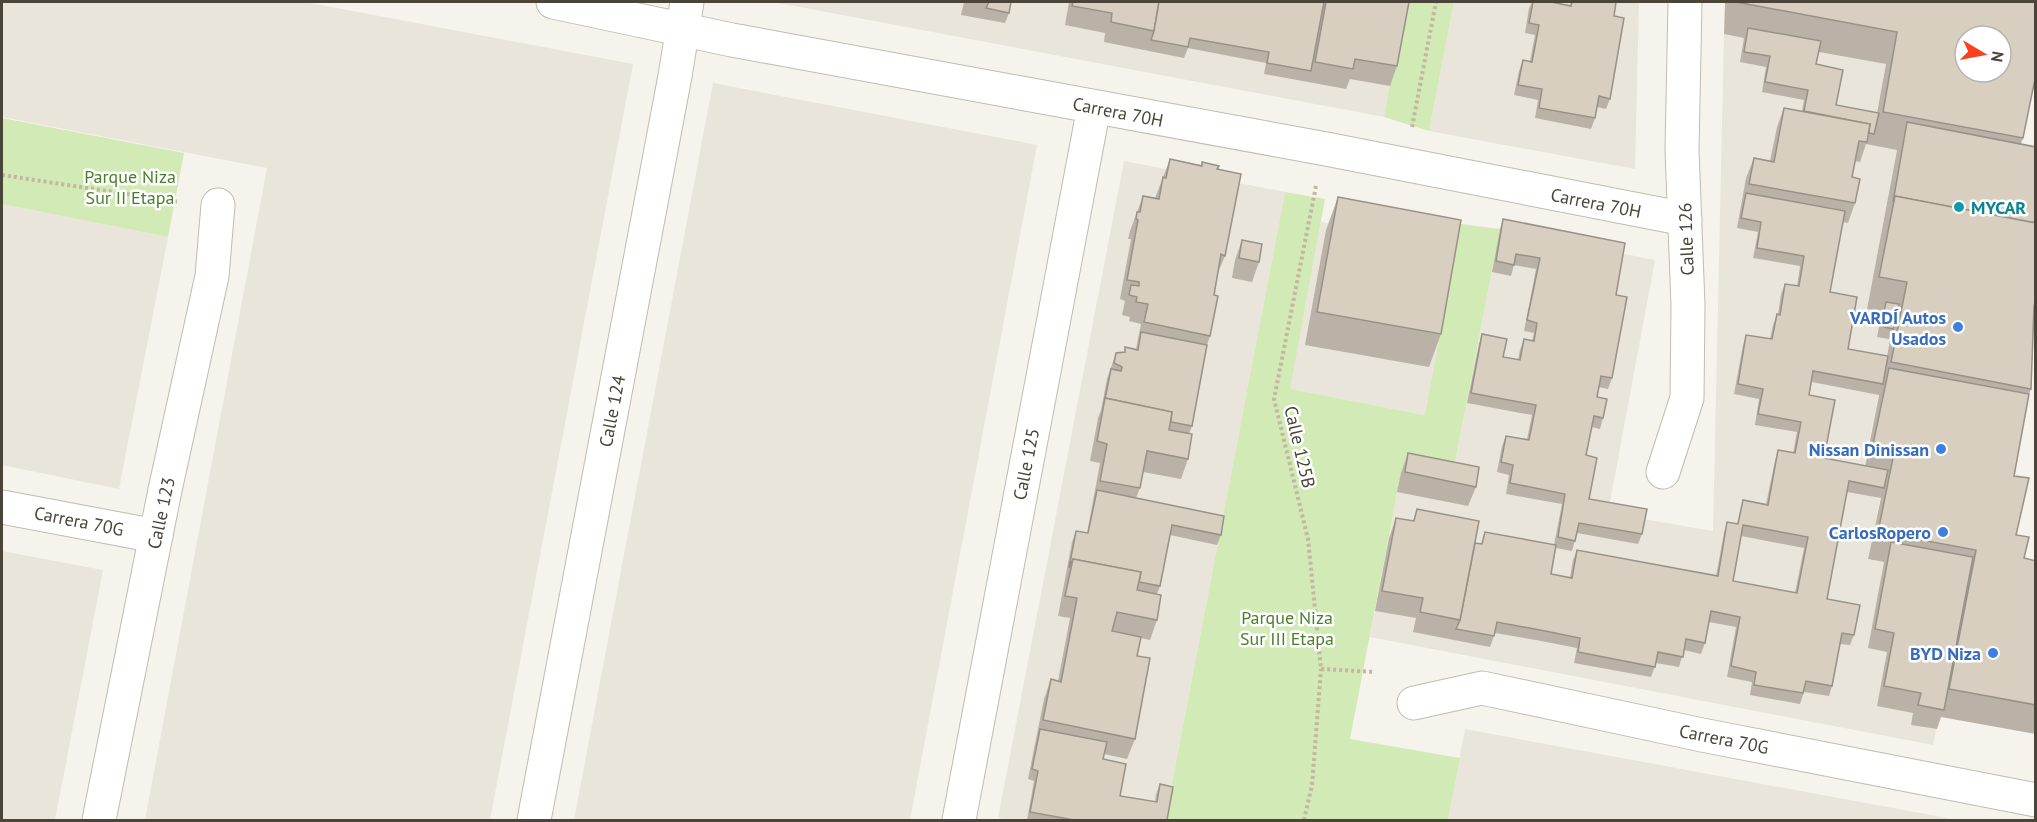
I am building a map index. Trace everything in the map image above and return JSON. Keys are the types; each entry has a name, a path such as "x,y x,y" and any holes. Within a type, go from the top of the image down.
{"street":[{"name":"Carrera 70H","path":"553,2 685,15 732,40 1326,149 1685,219"},
{"name":"Calle 126","path":"1664,472 1687,398 1688,305 1682,150 1685,2"},
{"name":"Calle 124","path":"534,820 685,15"},
{"name":"Calle 125","path":"959,820 1094,107"},
{"name":"Calle 123","path":"99,820 156,536 212,276 218,206"},
{"name":"Carrera 70G","path":"2,507 156,536"},
{"name":"Carrera 70G","path":"1414,703 1482,688 1702,735 2036,800"}],"path":[{"path":"1411,132 1436,2"},
{"path":"2,175 185,203"},
{"name":"Calle 125B","path":"1304,820 1312,785 1321,669 1308,539 1274,399 1317,180"},
{"path":"1321,669 1375,672"}],"shaded area":[{"path":"2,2 305,2 633,64 490,820 145,820 267,168 2,117"},
{"path":"773,2 1405,2 1384,117"},
{"path":"1454,2 1639,2 1635,169 1429,131"},
{"path":"1724,34 1886,64 1871,144 1897,149 1867,309 1895,314 1862,476 1884,480 1868,559 1966,577 1933,745 1370,637 1401,473 1451,483 1500,229 1655,260 1608,513 1713,531"},
{"path":"713,83 1037,145 910,820 574,820"},
{"path":"1124,161 1285,192 1165,820 998,818"},
{"path":"2,204 168,237 119,489 2,465"},
{"path":"1321,222 1457,247 1426,415 1289,389"},
{"path":"2,551 103,570 55,820 2,820"},
{"path":"1465,729 1947,818 1947,820 1448,820"}],"green space":[{"path":"1405,2 1454,2 1429,131 1384,117"},
{"name":"Parque Niza Sur II Etapa","path":"2,118 184,153 168,237 2,204"},
{"name":"Parque Niza Sur III Etapa","path":"1285,192 1325,199 1290,389 1425,415 1461,224 1500,229 1451,483 1401,473 1350,739 1460,758 1448,820 1165,820"}],"building":[{"path":"989,2 1011,2 1009,13 986,8"},
{"path":"1073,2 1159,2 1154,31 1111,22 1112,13 1072,6"},
{"path":"1159,2 1324,2 1311,71 1267,63 1269,52 1190,38 1188,47 1151,40"},
{"path":"1326,2 1409,2 1397,66 1355,59 1353,69 1315,62"},
{"path":"1533,2 1551,2 1571,6 1572,2 1616,2 1614,16 1624,18 1610,99 1599,96 1595,118 1539,108 1542,89 1518,85 1523,60 1532,62 1539,25 1529,23"},
{"path":"1736,2 2036,2 2036,74 2023,138 1883,112 1897,32"},
{"path":"1748,28 1821,41 1816,64 1843,70 1836,105 1879,113 1874,134 1869,133 1870,124 1804,111 1808,90 1765,82 1770,56 1744,52"},
{"path":"1784,108 1870,124 1867,142 1859,141 1852,177 1860,179 1855,203 1749,184 1754,158 1774,162"},
{"path":"1907,122 2036,147 2034,223 1895,196 1893,202"},
{"path":"1170,159 1202,166 1202,162 1219,166 1217,169 1241,174 1225,256 1221,254 1214,295 1218,296 1210,336 1144,322 1148,304 1136,302 1137,297 1129,295 1131,285 1139,286 1139,282 1127,280 1138,220 1136,219 1137,212 1140,212 1143,196 1159,199 1163,177 1166,178"},
{"path":"1746,193 1845,211 1830,292 1857,297 1848,349 1888,356 1883,384 1813,371 1809,395 1835,400 1824,458 1888,470 1884,488 1849,481 1827,599 1860,605 1854,635 1842,633 1832,686 1806,681 1803,693 1754,685 1756,672 1731,666 1740,617 1711,611 1705,643 1686,639 1683,657 1658,652 1655,667 1578,652 1580,638 1540,630 1497,622 1494,636 1456,629 1460,620 1475,543 1482,544 1485,532 1556,545 1551,574 1572,578 1577,550 1718,576 1727,522 1738,524 1743,500 1768,505 1778,450 1795,453 1801,422 1758,414 1763,389 1738,384 1746,335 1772,339 1777,314 1780,315 1785,284 1799,286 1804,256 1757,248 1761,222 1741,218","holes":["1743,525 1808,537 1797,593 1733,581"]},
{"name":"VARDÍ Autos Usados","path":"1895,196 2036,223 2036,297 2031,389 1891,362 1907,282 1879,277"},
{"path":"1338,197 1461,220 1441,334 1317,312"},
{"path":"1503,219 1625,243 1616,295 1627,297 1612,378 1601,376 1597,397 1607,399 1603,418 1594,416 1586,455 1597,458 1589,499 1647,509 1642,534 1579,523 1575,541 1558,537 1565,494 1510,483 1513,465 1501,462 1506,436 1529,440 1536,405 1471,393 1482,334 1507,339 1503,357 1520,360 1524,339 1534,341 1537,323 1527,320 1540,258 1516,254 1514,265 1496,261"},
{"path":"1242,240 1262,244 1259,262 1239,258"},
{"path":"1886,302 1899,304 1893,329 1881,326"},
{"path":"1141,332 1207,345 1192,426 1171,422 1172,412 1105,398 1111,369 1121,371 1122,367 1114,363 1116,353 1125,352 1125,347 1138,350"},
{"path":"1889,368 2029,394 2014,476 2029,478 2016,535 2029,537 2024,558 2036,561 2036,705 1949,689 1976,550 1878,532 1894,453 1872,449"},
{"path":"1105,398 1172,412 1169,430 1192,434 1188,459 1147,451 1140,488 1100,481 1107,444 1097,441"},
{"path":"1408,453 1479,467 1476,487 1405,472"},
{"path":"1097,490 1224,516 1221,535 1172,525 1160,586 1139,582 1141,572 1073,559 1069,568 1076,531 1088,533"},
{"path":"1417,509 1479,521 1460,620 1420,612 1423,598 1382,591 1396,518 1414,521"},
{"path":"1891,542 1973,557 1944,710 1918,705 1921,693 1884,686 1894,633 1875,629"},
{"path":"1073,559 1141,572 1137,590 1161,595 1157,620 1117,612 1112,631 1141,637 1137,656 1150,658 1135,739 1043,720 1051,679 1061,682 1077,598 1065,596"},
{"path":"1040,729 1107,742 1103,759 1126,764 1120,796 1157,802 1160,784 1173,787 1167,820 1074,820 1030,812 1038,771 1032,769"}],"place":[{"name":"MYCAR","path":"1959,207"},
{"name":"VARDÍ Autos Usados","path":"1958,327"},
{"name":"Nissan Dinissan","path":"1941,449"},
{"name":"CarlosRopero","path":"1943,532"},
{"name":"BYD Niza","path":"1993,653"}]}
